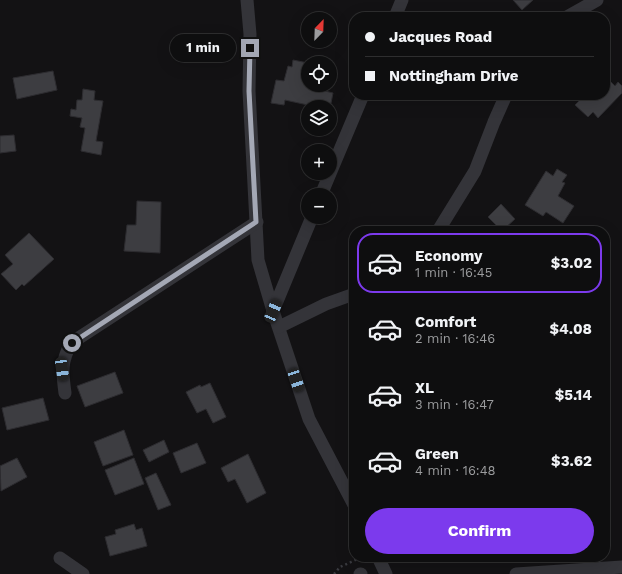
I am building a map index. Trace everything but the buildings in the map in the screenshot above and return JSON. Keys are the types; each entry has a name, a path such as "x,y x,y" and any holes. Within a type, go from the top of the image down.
{"street":[{"path":"247,0 250,34 249,91 258,260 273,311 310,418 349,495"},
{"path":"397,12 402,0"},
{"path":"576,12 597,0"},
{"path":"324,188 360,100"},
{"path":"441,226 475,171 504,100"},
{"path":"65,393 62,369 64,356 72,343 256,222"},
{"path":"273,311 309,224"},
{"path":"279,328 326,304 349,296"},
{"path":"60,558 83,574"},
{"path":"380,562 386,574"},
{"path":"516,574 622,567"}],"path":[{"path":"334,574 340,567 351,562"}],"route":[{"path":"72,343 256,222 249,91 250,48"}]}
